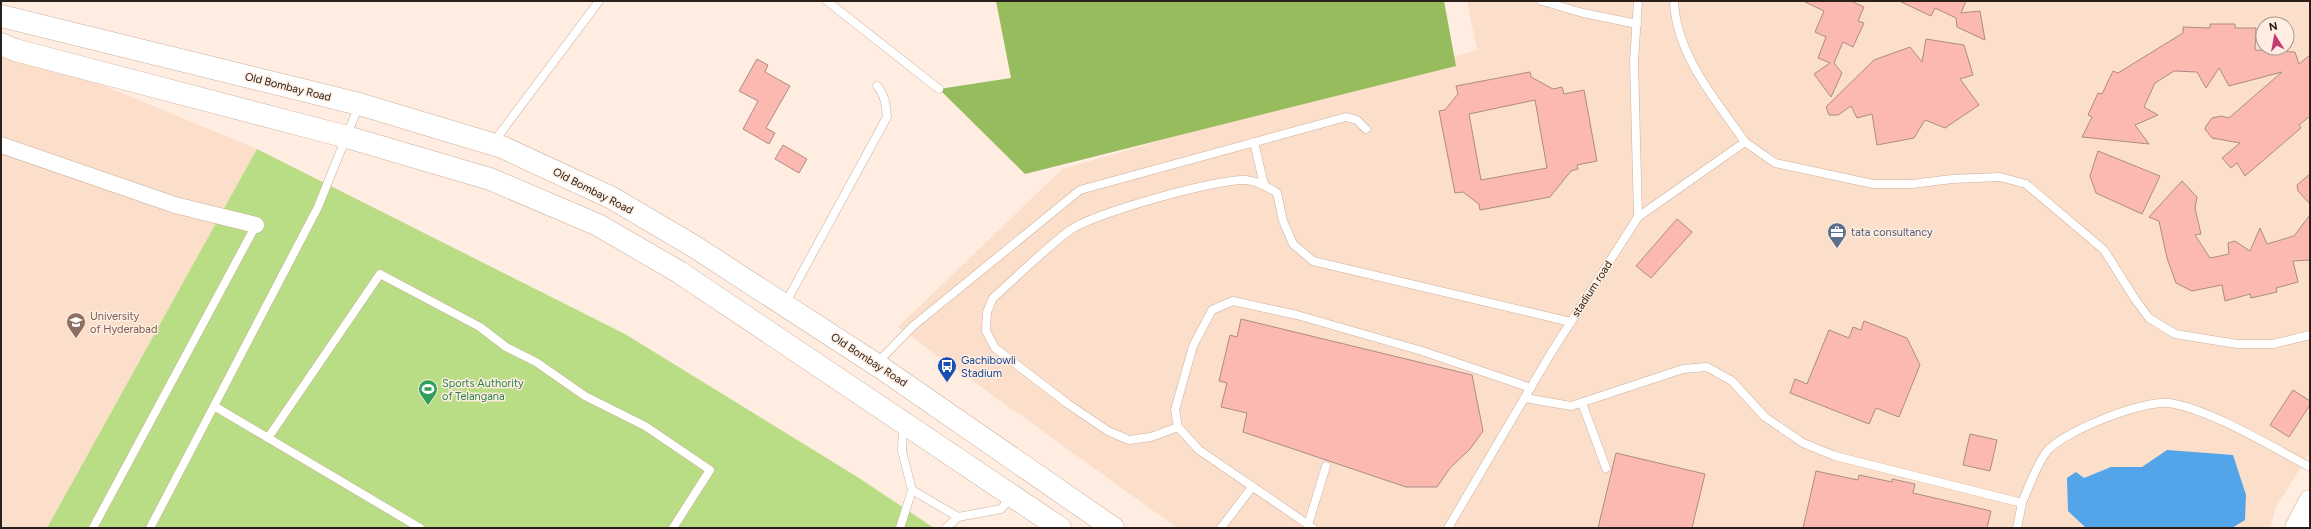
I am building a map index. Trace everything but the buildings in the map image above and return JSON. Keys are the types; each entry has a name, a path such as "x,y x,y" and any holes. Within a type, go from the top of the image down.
{"main road":[{"name":"Old Bombay Road","path":"1,16 359,104 492,144 612,198 695,247 876,364 1113,528"},
{"path":"1,44 16,50 347,137 490,179 598,225 679,272 1060,528"},
{"path":"957,458 975,433"},
{"path":"2296,528 2310,501"}],"street":[{"path":"1,145 175,204 256,225"}],"lane":[{"path":"492,144 599,1"},
{"path":"827,1 939,89"},
{"path":"1542,1 1583,13 1637,24"},
{"path":"1638,1 1634,61 1638,217"},
{"path":"1674,1 1675,18 1693,63 1703,83 1745,142 1775,163 1873,184 1912,184 1952,179 2000,177 2026,184 2104,250 2134,299 2149,318 2175,334 2237,344 2273,344 2310,336"},
{"path":"784,305 888,117 886,102 882,91 877,86"},
{"path":"150,528 318,207 359,104"},
{"path":"876,364 913,326 1080,190 1346,117 1358,120 1366,129"},
{"path":"1254,142 1264,185"},
{"path":"1638,217 1745,142"},
{"path":"1178,427 1151,437 1129,440 1108,431 1068,404 996,348 986,331 987,312 993,298 1070,230 1136,205 1212,184 1247,180 1264,185 1277,193 1283,221 1292,244 1314,262 1571,322"},
{"name":"stadium road","path":"1448,528 1571,322 1638,217"},
{"path":"93,528 256,225"},
{"path":"268,438 380,274 480,327 506,347 536,362 585,396 645,426 710,470 672,528"},
{"path":"1326,466 1310,526 1199,450 1178,427 1175,410 1193,346 1212,310 1233,301 1305,317 1422,351 1531,388"},
{"path":"1525,398 1571,406 1683,370 1707,367 1732,381 1765,417 1803,443 1835,456 2022,503"},
{"path":"1582,403 1606,468"},
{"path":"2017,528 2022,503 2034,473 2048,450 2079,429 2130,409 2168,403 2206,414 2310,467"},
{"path":"214,406 420,528"},
{"path":"900,528 912,490 902,451 904,422"},
{"path":"1221,528 1252,486"},
{"path":"912,490 958,517"},
{"path":"946,528 958,517 1001,509 1012,496"}],"shaded area":[{"path":"1467,1 2310,1 2310,453 2276,507 2270,528 1177,528 898,327 1062,169 1477,50"},
{"name":"University of Hyderabad","path":"1,43 257,149 47,528 1,528"}],"green space":[{"path":"996,1 1444,1 1456,66 1025,174 939,89 1011,78"},
{"name":"Sports Authority of Telangana","path":"257,149 625,334 859,478 934,528 47,528"}],"water":[{"path":"2167,450 2233,455 2246,495 2245,520 2232,528 2086,528 2068,511 2067,478 2076,472 2084,478 2111,467 2142,467"}],"place":[{"name":"tata consultancy","path":"1837,249"},
{"name":"University of Hyderabad","path":"76,339"},
{"name":"Gachibowli Stadium","path":"947,383"},
{"name":"Sports Authority of Telangana","path":"428,406"}]}
